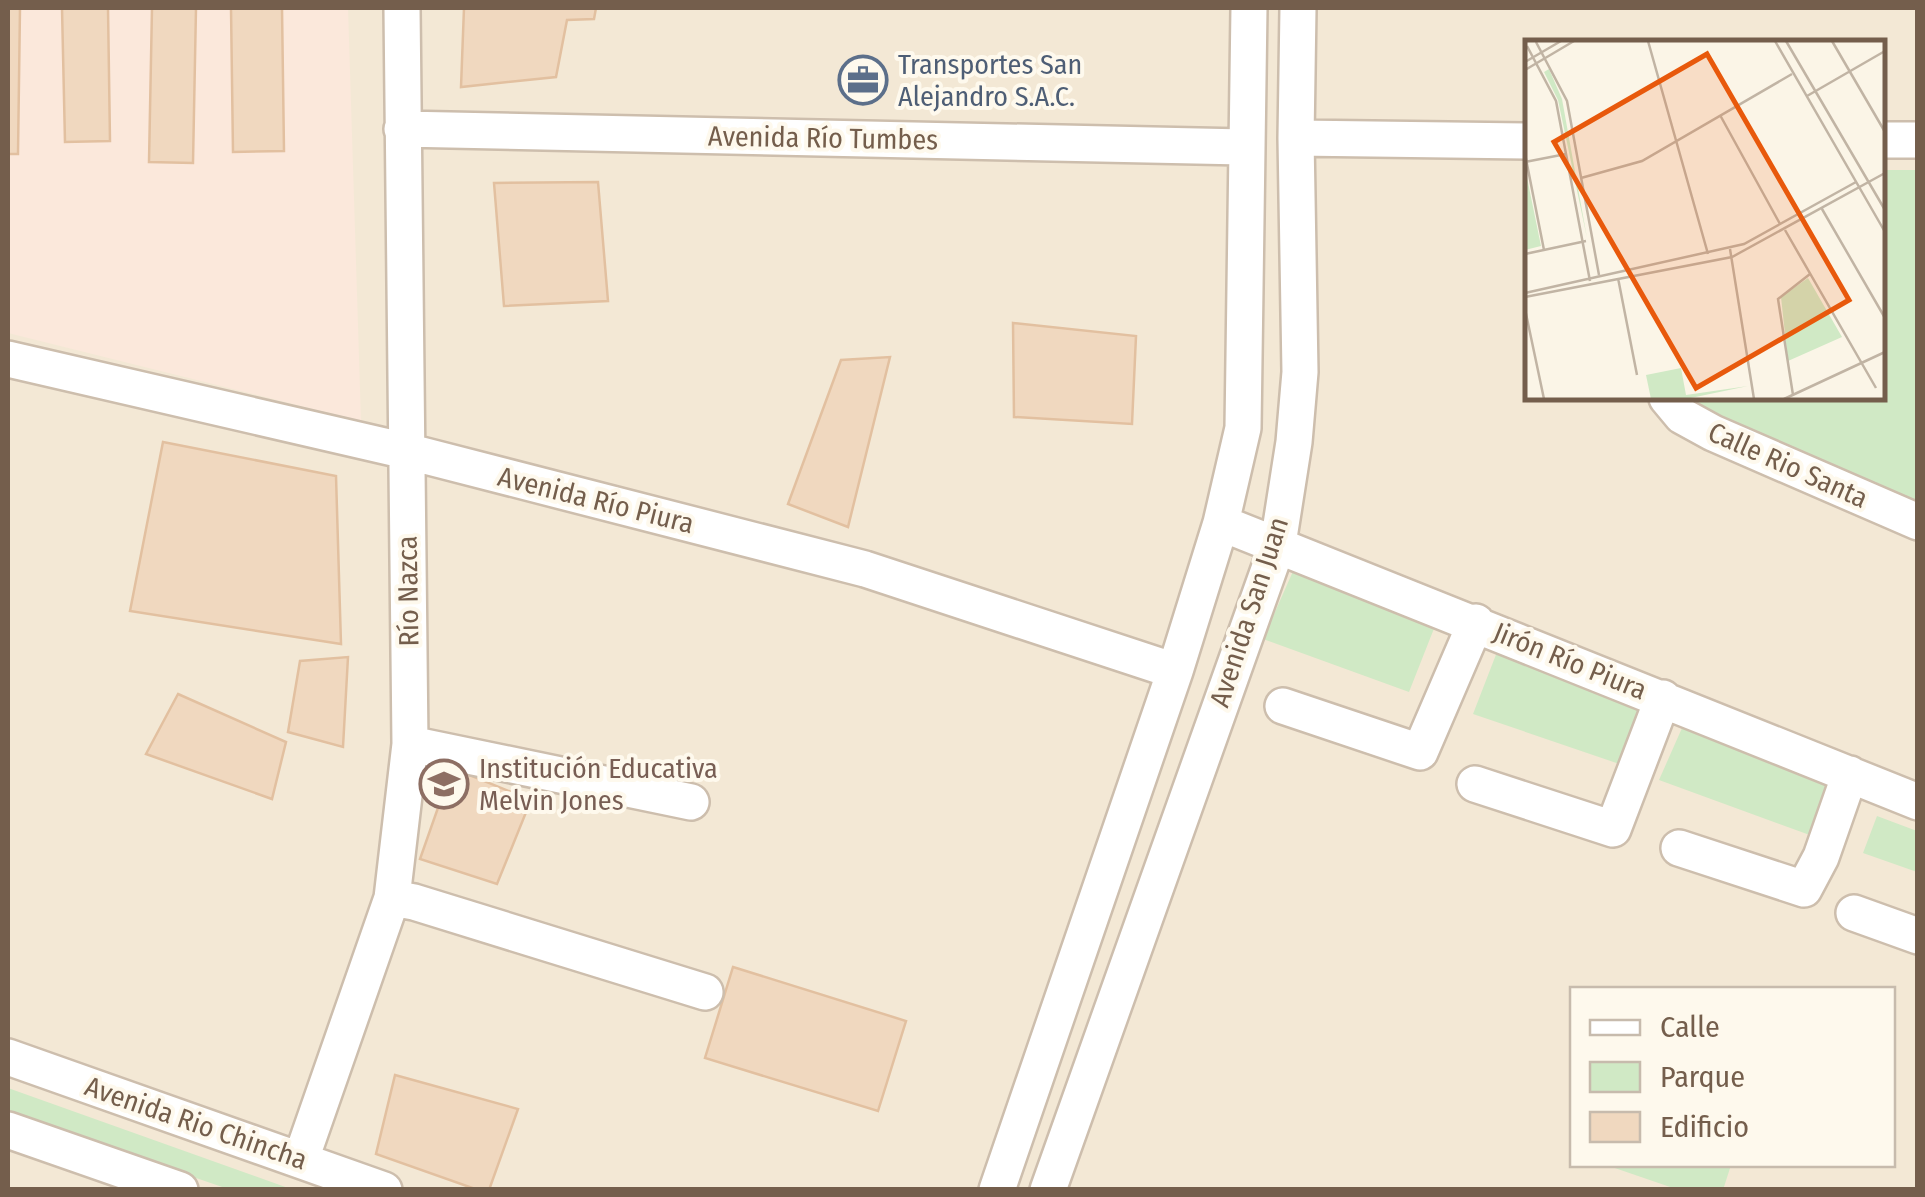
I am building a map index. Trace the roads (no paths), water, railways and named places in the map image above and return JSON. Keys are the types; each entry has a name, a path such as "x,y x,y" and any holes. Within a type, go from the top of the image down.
{"street":[{"name":"Río Nazca","path":"302,1159 392,898 410,744 402,8"},
{"name":"Avenida San Juan","path":"997,1190 1175,672 1222,523 1243,428 1244,147 1249,8"},
{"name":"Avenida San Juan","path":"1048,1190 1278,544 1300,372 1298,8"},
{"name":"Avenida Río Tumbes","path":"402,129 1244,147"},
{"path":"1296,138 1525,140"},
{"path":"1885,140 1918,140"},
{"name":"Avenida Río Piura","path":"8,359 406,450 864,569 1175,672"},
{"name":"Calle Rio Santa","path":"1669,400 1682,416 1713,433 1918,522"},
{"name":"Jirón Río Piura","path":"1222,523 1918,802"},
{"path":"1283,706 1420,752 1476,622"},
{"path":"1474,784 1613,830 1662,698"},
{"path":"410,744 691,802"},
{"path":"1678,848 1804,890 1821,857 1850,774"},
{"path":"392,898 706,992"},
{"path":"1854,913 1918,936"},
{"name":"Avenida Rio Chincha","path":"8,1057 384,1190"},
{"path":"8,1130 107,1177 180,1190"}],"place":[{"name":"Transportes San Alejandro S.A.C.","path":"863,80"},
{"name":"Institución Educativa Melvin Jones","path":"444,784"}]}
